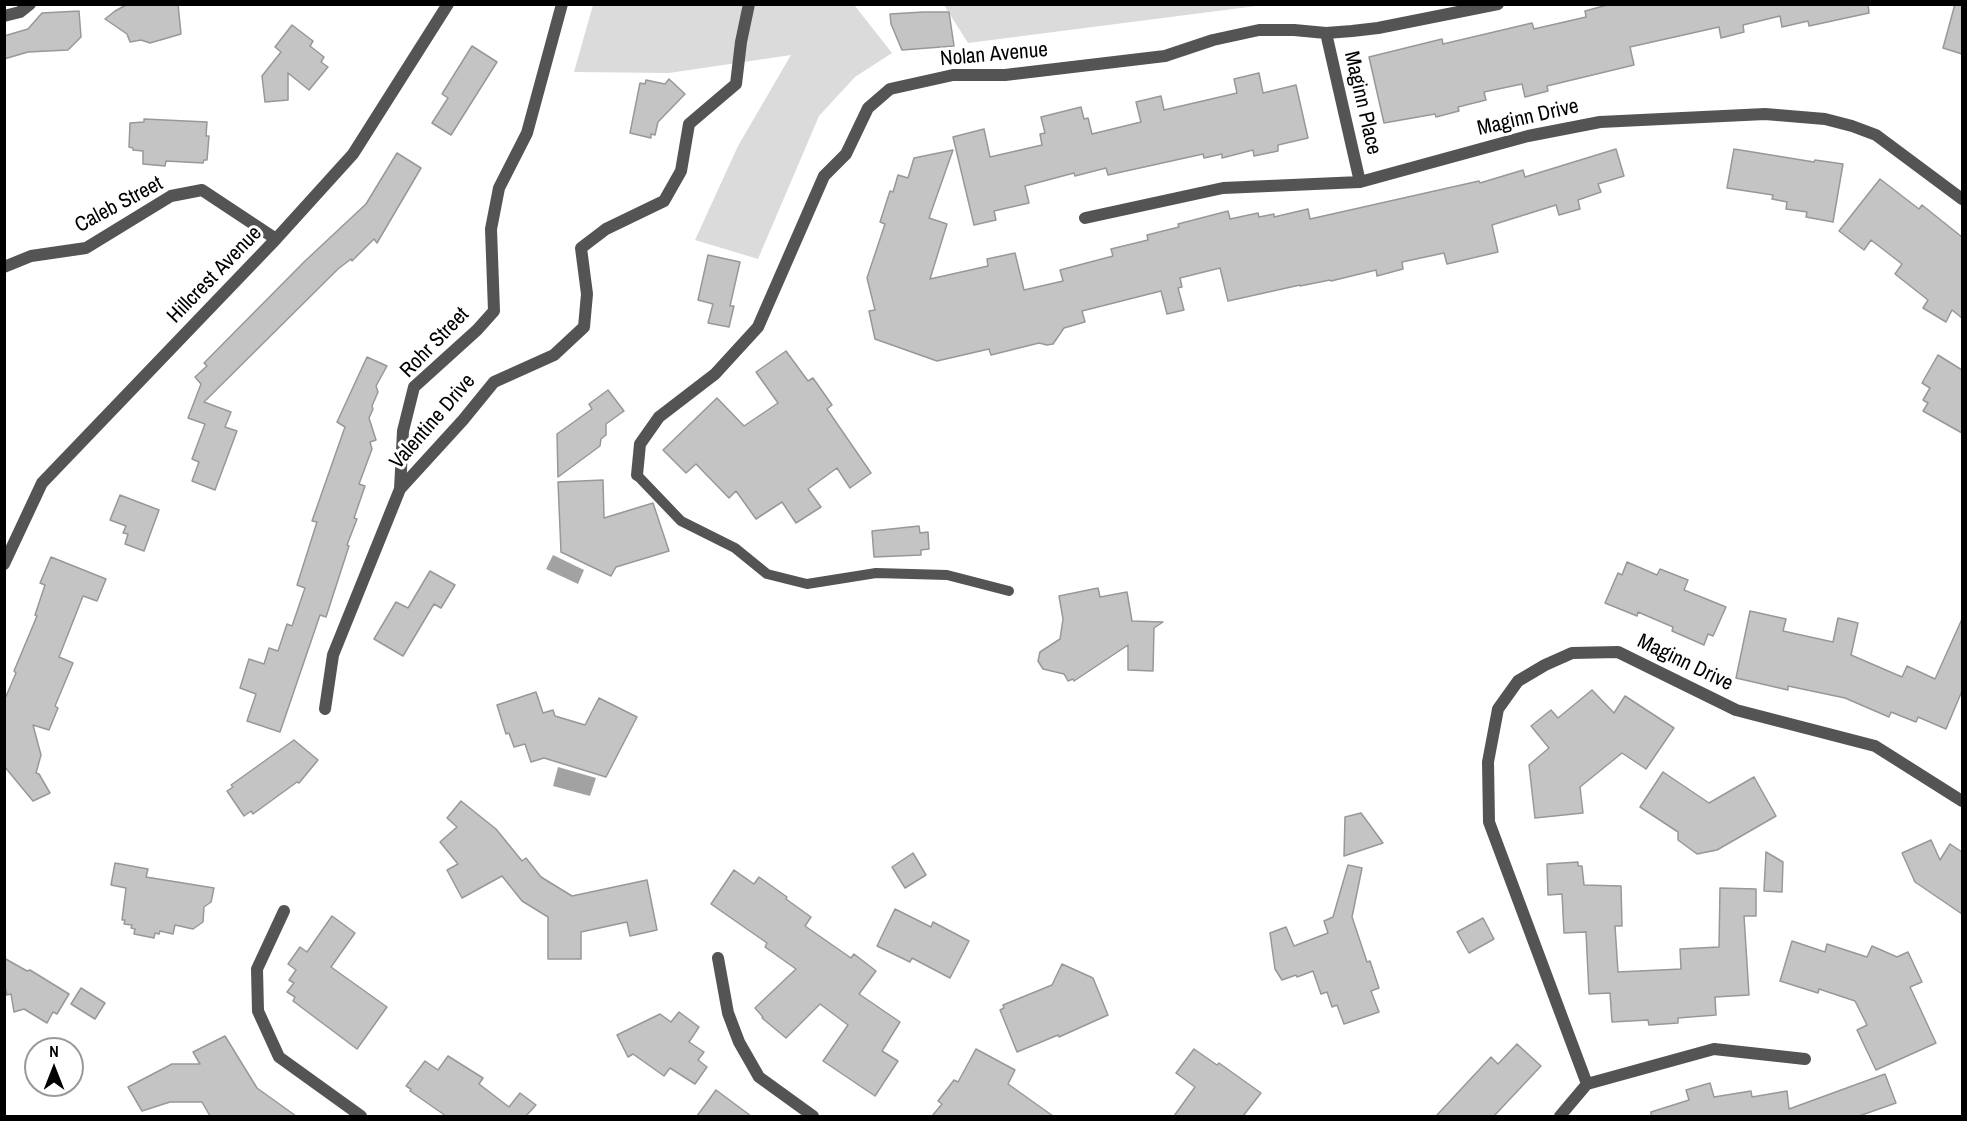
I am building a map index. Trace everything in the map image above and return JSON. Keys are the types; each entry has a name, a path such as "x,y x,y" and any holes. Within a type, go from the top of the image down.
{"street":[{"path":"4,16 20,12 30,4"},
{"name":"Hillcrest Avenue","path":"4,564 42,483 276,239 353,154 447,4"},
{"name":"Rohr Street","path":"325,709 333,655 400,489 403,431 414,387 477,330 494,311 491,229 499,188 527,133 562,4"},
{"name":"Valentine Drive","path":"400,489 494,382 554,355 584,327 587,294 582,248 606,229 664,201 681,171 689,124 736,84 741,42 749,4"},
{"name":"Nolan Avenue","path":"637,475 639,444 659,417 715,374 758,327 824,177 846,154 868,108 890,89 953,75 1005,75 1165,56 1213,40 1259,30 1326,33 1378,28 1498,4"},
{"name":"Maginn Place","path":"1326,33 1360,182"},
{"name":"Maginn Drive","path":"1085,218 1223,188 1360,182 1528,136 1600,122 1765,114 1825,119 1876,135 1962,199"},
{"name":"Caleb Street","path":"4,267 31,256 86,248 171,196 202,190 276,239"},
{"name":"Maginn Drive","path":"1587,1084 1489,822 1488,762 1498,709 1518,681 1572,653 1618,652 1736,710 1875,746 1962,801"},
{"path":"284,911 257,969 258,1011 279,1058 361,1116"},
{"path":"718,958 728,1013 739,1042 759,1077 813,1116"},
{"path":"1560,1116 1587,1084 1714,1049 1805,1059"}],"lane":[{"path":"637,475 681,520 735,548 767,574 807,584 876,573 947,575 1008,591"}],"shaded area":[{"path":"593,5 862,5 855,6 892,53 855,77 819,116 758,259 695,240 738,146 791,55 669,73 574,72"},
{"path":"944,5 1264,5 968,43"},
{"path":"553,555 584,570 578,584 546,569"},
{"path":"558,767 596,778 590,796 553,786"}],"building":[{"path":"128,4 178,4 181,34 150,43 141,40 130,42 127,34 105,19"},
{"path":"1611,4 1868,4 1869,13 1809,26 1808,21 1782,27 1780,16 1743,25 1744,32 1721,38 1719,27 1630,47 1634,65 1547,86 1548,91 1525,97 1522,84 1484,92 1486,100 1458,107 1459,111 1436,117 1435,114 1384,123 1369,57 1442,39 1443,44 1532,23 1534,29 1586,17 1585,11"},
{"path":"1955,4 1962,4 1962,54 1943,48"},
{"path":"79,11 81,37 68,50 28,52 4,59 4,36 28,29 42,13"},
{"path":"949,12 954,46 902,50 891,24 890,14"},
{"path":"292,25 313,41 310,46 324,57 321,62 328,67 309,90 288,73 288,100 265,102 262,76 281,52 275,47"},
{"path":"472,46 497,62 451,135 432,123 448,98 442,94"},
{"path":"1259,73 1263,93 1296,85 1308,138 1278,145 1278,151 1254,156 1253,150 1222,158 1222,154 1204,158 1203,154 1108,175 1106,168 1075,176 1074,173 1025,186 1029,203 994,211 996,220 974,225 953,137 984,129 990,157 1042,145 1040,134 1045,133 1041,117 1081,107 1084,119 1088,118 1092,134 1141,122 1136,102 1161,96 1164,110 1237,93 1234,79"},
{"path":"669,79 685,94 658,122 655,135 651,134 651,138 630,133 640,83 645,84 646,80 665,84"},
{"path":"144,119 207,122 206,136 209,136 207,160 203,163 166,161 165,166 143,164 143,151 129,147 130,123 144,122"},
{"path":"1616,149 1624,176 1598,184 1601,192 1578,200 1580,209 1559,215 1556,205 1492,225 1498,252 1447,264 1444,253 1402,262 1403,269 1377,276 1376,270 1228,301 1220,268 1180,278 1182,287 1178,288 1184,310 1167,314 1161,291 1082,311 1085,322 1064,328 1053,344 1039,343 991,355 989,349 937,361 875,339 869,311 875,310 867,278 885,224 880,222 890,191 893,192 898,175 908,178 914,158 953,150 929,218 947,224 930,279 988,266 987,259 1015,253 1024,290 1063,281 1060,270 1113,256 1111,249 1148,240 1147,235 1228,211 1230,219 1258,213 1259,217 1274,214 1274,217 1308,209 1310,219 1479,181 1480,183 1523,170 1525,177"},
{"path":"1734,149 1814,162 1815,160 1843,164 1833,222 1806,217 1807,212 1786,209 1787,202 1772,199 1773,195 1727,188"},
{"path":"397,153 421,168 377,243 374,239 352,261 351,259 338,269 204,402 231,412 225,427 237,431 215,490 192,481 199,462 192,459 205,424 188,418 201,384 195,377 207,366 204,363 305,261 366,204"},
{"path":"1880,179 1919,209 1922,205 1962,237 1962,318 1952,310 1946,322 1923,308 1928,300 1895,274 1902,264 1871,240 1864,250 1839,231"},
{"path":"708,255 740,262 730,306 734,306 729,327 708,323 713,304 698,300"},
{"path":"786,351 808,381 813,378 832,405 827,409 871,473 850,488 837,468 808,489 821,507 796,523 782,502 756,519 736,491 729,498 696,464 686,473 663,450 717,398 744,426 778,403 756,372"},
{"path":"1938,355 1962,370 1962,433 1923,411 1928,403 1923,400 1930,388 1922,383"},
{"path":"367,357 387,366 376,386 378,392 369,418 376,440 370,442 372,449 359,484 365,486 354,518 357,519 326,617 320,615 280,732 247,721 256,694 240,688 249,659 264,664 269,648 278,651 287,624 292,626 305,588 297,585 317,522 312,521 345,427 337,422"},
{"path":"608,390 624,411 606,424 606,435 601,439 600,446 558,477 557,434 592,409 589,404"},
{"path":"603,480 604,518 653,503 669,551 616,567 611,576 561,552 558,482"},
{"path":"120,495 159,510 144,551 125,544 128,534 123,533 126,526 110,520"},
{"path":"919,526 920,533 928,532 929,549 921,550 921,555 874,557 872,531"},
{"path":"51,557 106,579 97,601 83,596 59,657 73,663 55,706 58,708 49,730 33,725 41,755 36,773 39,774 50,793 33,801 4,766 4,701 37,616 35,615 45,585 40,583"},
{"path":"1627,562 1657,575 1660,569 1688,580 1684,590 1726,607 1713,636 1708,634 1704,645 1672,631 1673,627 1638,612 1637,616 1605,603 1618,573 1622,575"},
{"path":"430,571 455,585 441,608 434,604 403,656 374,639 396,602 408,608"},
{"path":"1098,588 1100,597 1127,592 1132,621 1163,622 1154,628 1153,671 1128,670 1128,645 1074,681 1073,679 1068,681 1064,674 1043,669 1038,661 1040,652 1060,639 1063,619 1059,596"},
{"path":"1750,611 1786,619 1783,631 1833,642 1838,618 1858,623 1851,655 1902,677 1907,666 1935,679 1962,619 1962,691 1946,729 1918,717 1916,722 1891,712 1889,717 1845,698 1788,686 1788,690 1736,678"},
{"path":"1592,690 1614,713 1625,696 1674,728 1646,769 1622,753 1580,787 1583,813 1535,818 1529,765 1549,748 1531,726 1551,710 1558,718"},
{"path":"536,692 543,713 553,710 555,716 585,725 599,698 637,717 606,777 544,758 531,762 525,744 514,747 509,733 506,734 497,705"},
{"path":"294,740 318,760 299,783 297,782 253,814 251,811 244,816 227,791 233,787 231,785"},
{"path":"1663,772 1709,803 1754,777 1776,816 1717,850 1697,854 1678,840 1678,832 1640,807"},
{"path":"461,801 496,829 522,861 526,858 541,877 572,896 647,880 657,930 630,936 627,922 581,932 581,959 548,959 548,917 522,901 502,876 462,898 447,870 458,864 440,842 457,827 447,818"},
{"path":"1361,813 1383,843 1344,856 1345,817"},
{"path":"1931,840 1940,860 1950,844 1962,852 1962,914 1915,882 1902,853"},
{"path":"1766,852 1783,862 1782,892 1764,891"},
{"path":"913,853 926,875 905,888 892,867"},
{"path":"1578,862 1578,866 1582,866 1584,885 1621,886 1622,926 1615,926 1618,972 1681,969 1680,949 1719,947 1720,888 1756,889 1756,916 1744,916 1749,995 1715,997 1716,1015 1678,1018 1678,1023 1649,1025 1648,1020 1612,1022 1610,993 1589,994 1586,932 1564,933 1562,894 1548,895 1547,864"},
{"path":"115,863 148,869 146,877 214,888 211,902 204,907 203,922 193,929 175,925 173,934 160,931 159,934 155,933 154,938 134,934 135,929 131,928 132,925 124,924 125,920 122,920 126,888 111,885"},
{"path":"1348,865 1362,868 1352,917 1367,962 1370,961 1379,988 1371,991 1379,1012 1344,1024 1337,1005 1332,1007 1327,992 1321,994 1313,971 1282,980 1275,969 1270,933 1286,927 1294,946 1328,933 1324,921 1333,917"},
{"path":"734,870 754,884 759,877 811,917 805,926 851,958 854,954 876,971 859,994 900,1022 882,1051 898,1061 875,1096 823,1061 848,1025 820,1004 786,1038 762,1018 755,1008 796,969 765,947 767,943 711,904"},
{"path":"895,909 931,927 933,922 969,941 950,978 912,958 910,962 877,946"},
{"path":"332,916 355,933 331,967 387,1007 357,1049 293,1001 295,997 287,992 294,983 289,980 296,970 288,964 300,947 307,952"},
{"path":"1483,918 1494,939 1469,953 1457,932"},
{"path":"1792,941 1825,952 1827,944 1867,957 1872,946 1897,957 1908,952 1922,982 1910,987 1936,1043 1876,1070 1857,1030 1867,1025 1855,1001 1819,989 1818,993 1780,981"},
{"path":"4,958 27,971 30,970 69,994 57,1014 53,1012 47,1023 24,1009 14,1012 11,994 7,995 4,983"},
{"path":"1062,964 1093,978 1108,1015 1059,1037 1058,1035 1017,1052 1000,1010 1004,1008 1003,1005 1052,985"},
{"path":"81,988 105,1003 95,1019 71,1004"},
{"path":"679,1012 699,1027 689,1042 704,1052 698,1060 707,1067 695,1084 670,1068 664,1076 633,1054 628,1057 617,1035 660,1014 671,1022"},
{"path":"225,1036 257,1088 296,1116 210,1116 202,1102 170,1102 142,1111 128,1087 172,1064 200,1064 193,1052"},
{"path":"1517,1044 1541,1066 1494,1116 1436,1116 1491,1057 1498,1064"},
{"path":"976,1049 1015,1070 1008,1084 1053,1116 932,1116 942,1104 938,1101 954,1080 958,1082"},
{"path":"1194,1049 1217,1065 1219,1063 1261,1093 1243,1116 1174,1116 1195,1087 1176,1073"},
{"path":"448,1056 483,1078 479,1084 509,1107 520,1093 536,1105 526,1116 446,1116 406,1086 425,1061 438,1070"},
{"path":"1885,1074 1896,1103 1859,1116 1651,1116 1651,1112 1689,1100 1686,1090 1710,1083 1714,1097 1751,1091 1752,1097 1787,1091 1789,1109"},
{"path":"716,1090 751,1116 697,1116"}]}
